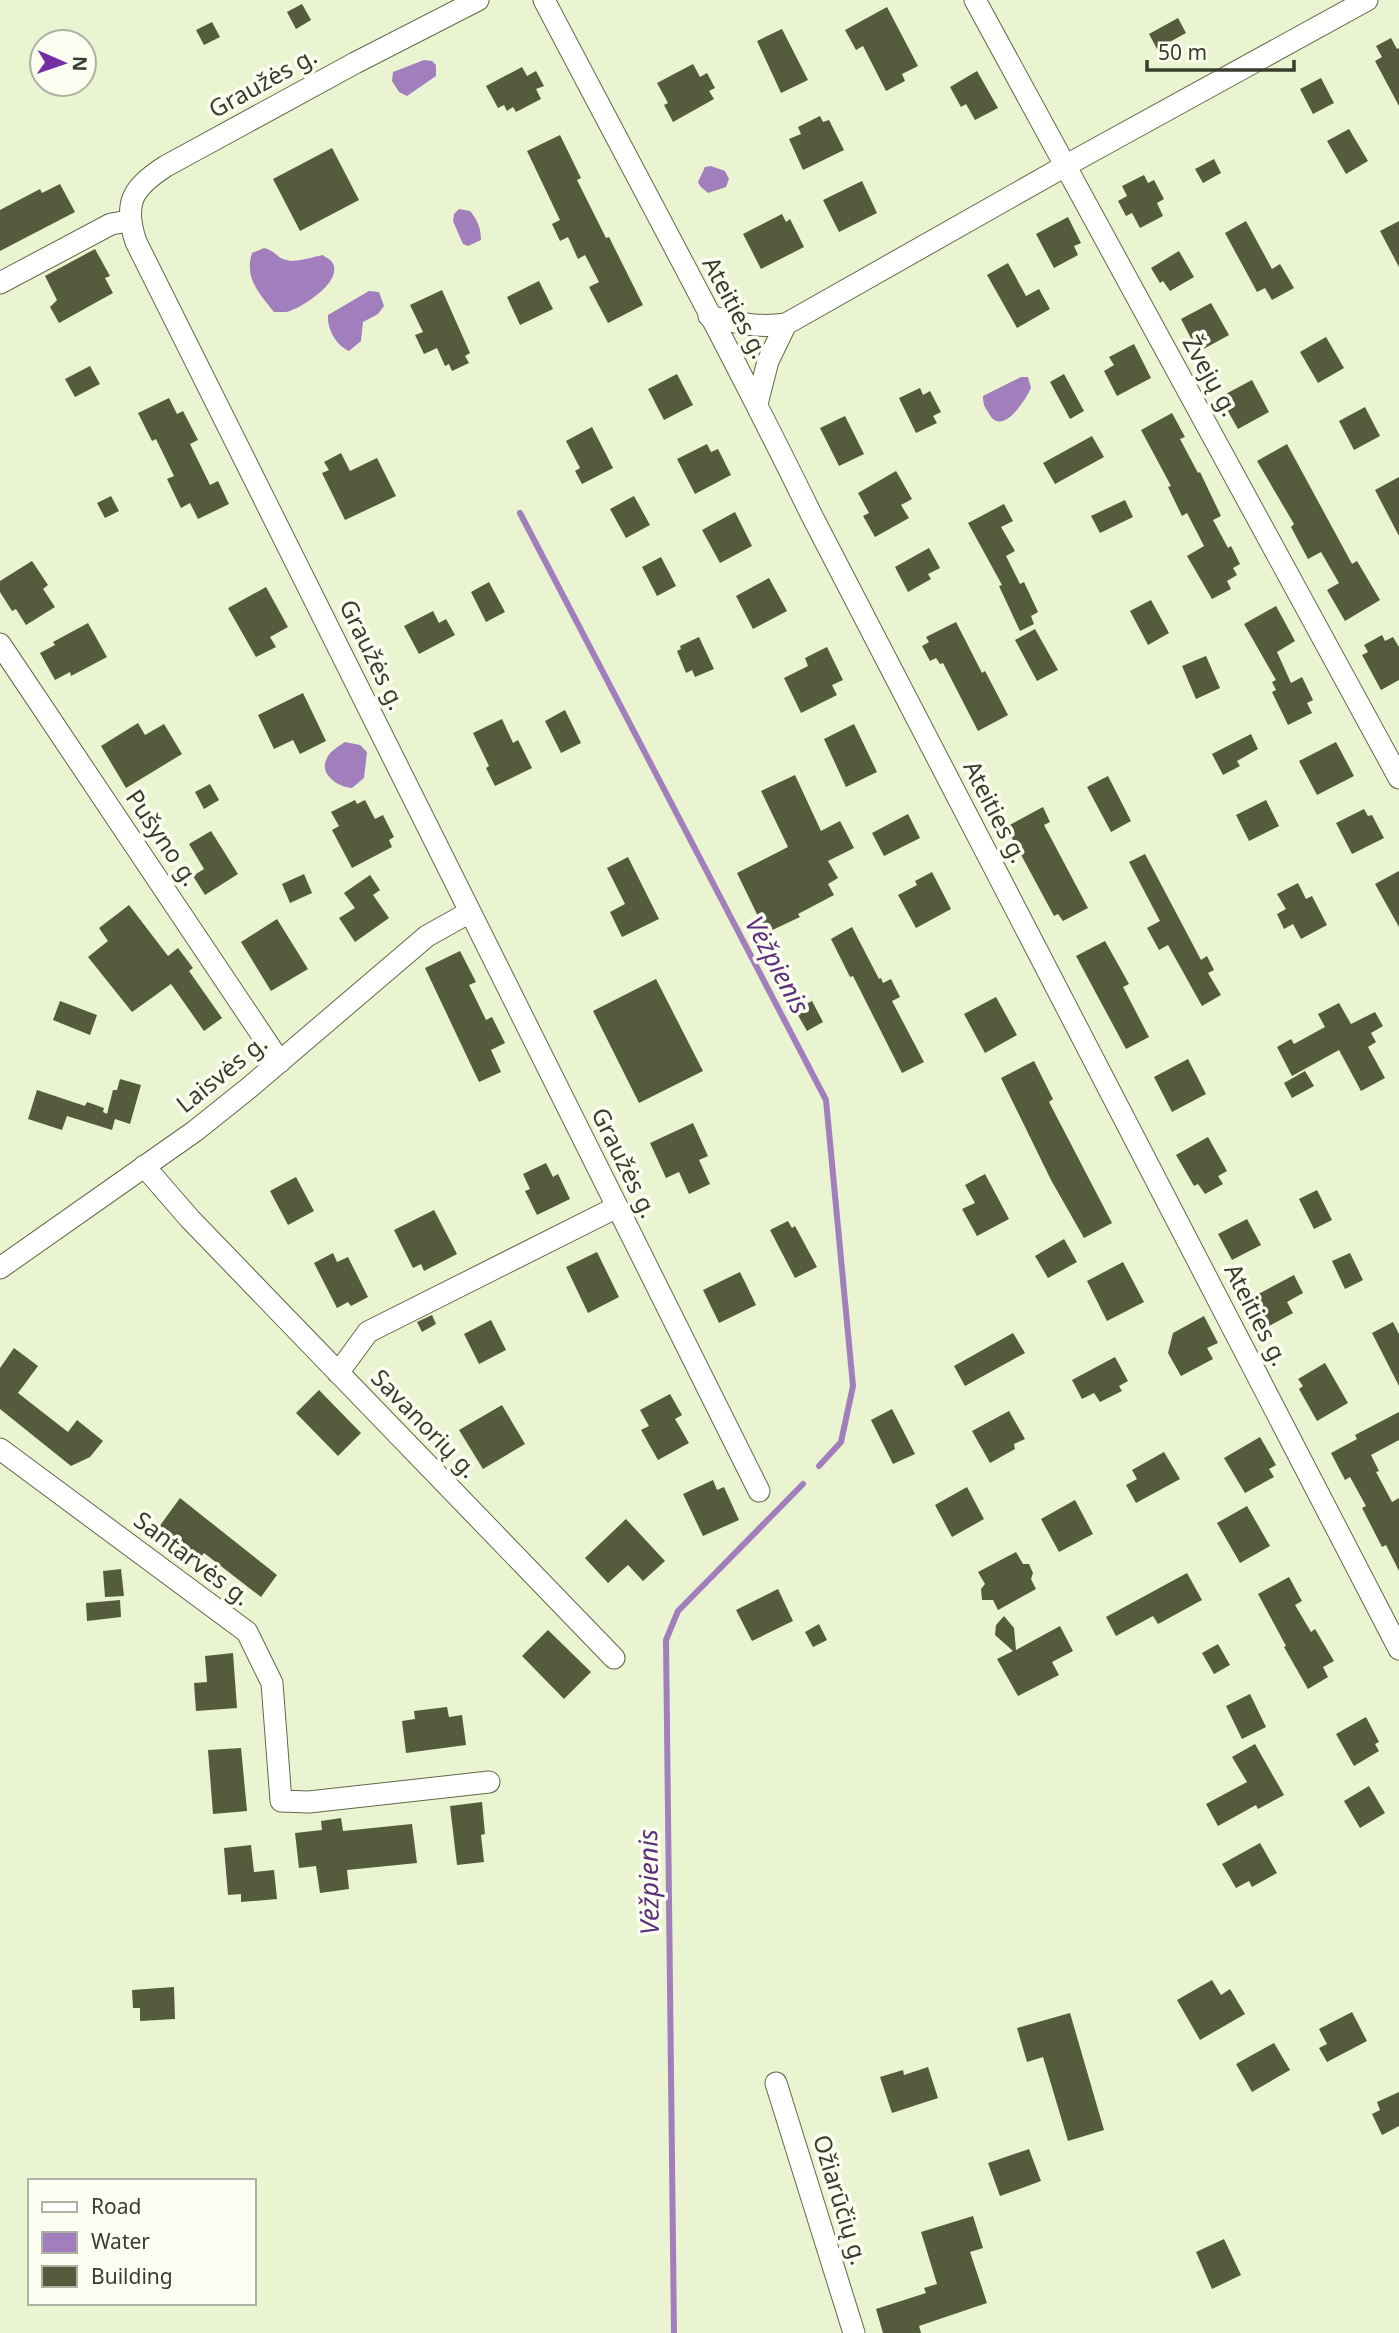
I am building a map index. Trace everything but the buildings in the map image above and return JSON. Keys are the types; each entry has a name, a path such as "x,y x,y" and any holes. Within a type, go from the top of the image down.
{"street":[{"name":"Graužės g.","path":"478,0 355,63 166,166 146,179 137,189 131,200 129,221 136,242 759,1490"},
{"name":"Ateities g.","path":"544,0 757,404 812,516 1399,1649"},
{"name":"Žvejų g.","path":"975,0 1399,778"},
{"path":"709,316 743,325 764,327 786,324 1065,166 1367,0"},
{"path":"0,283 111,224 129,221"},
{"path":"757,404 768,361 786,324"},
{"name":"Pušyno g.","path":"0,644 280,1062"},
{"name":"Laisvės g.","path":"0,1268 194,1131 280,1062 427,936 470,912"},
{"path":"144,1166 190,1219 338,1373"},
{"name":"Savanorių g.","path":"614,1658 338,1373 368,1332 617,1207"},
{"name":"Santarvės g.","path":"0,1449 247,1632 272,1683 281,1801 309,1802 489,1782"},
{"name":"Ožiarūčių g.","path":"776,2083 854,2333"}],"water":[{"path":"424,60 432,61 436,65 436,76 407,96 399,92 392,81 393,72"},
{"path":"711,166 725,171 729,179 726,187 708,193 698,182 705,167"},
{"path":"459,209 470,211 479,228 481,240 468,246 463,244 453,221 454,214"},
{"path":"264,248 288,260 323,255 332,262 332,277 319,293 301,306 286,312 274,312 251,278 252,253"},
{"path":"369,291 379,292 384,306 378,314 363,322 361,341 349,351 333,336 328,315"},
{"path":"1021,377 1028,377 1031,388 1024,401 1006,420 993,419 985,406 983,396"},
{"path":"345,742 360,745 367,752 364,778 352,788 331,779 325,769 328,755"}],"waterway":[{"name":"Vėžpienis","path":"520,513 826,1100 853,1386 841,1442 819,1466"},
{"name":"Vėžpienis","path":"674,2333 666,1640 678,1611 803,1484"}]}
